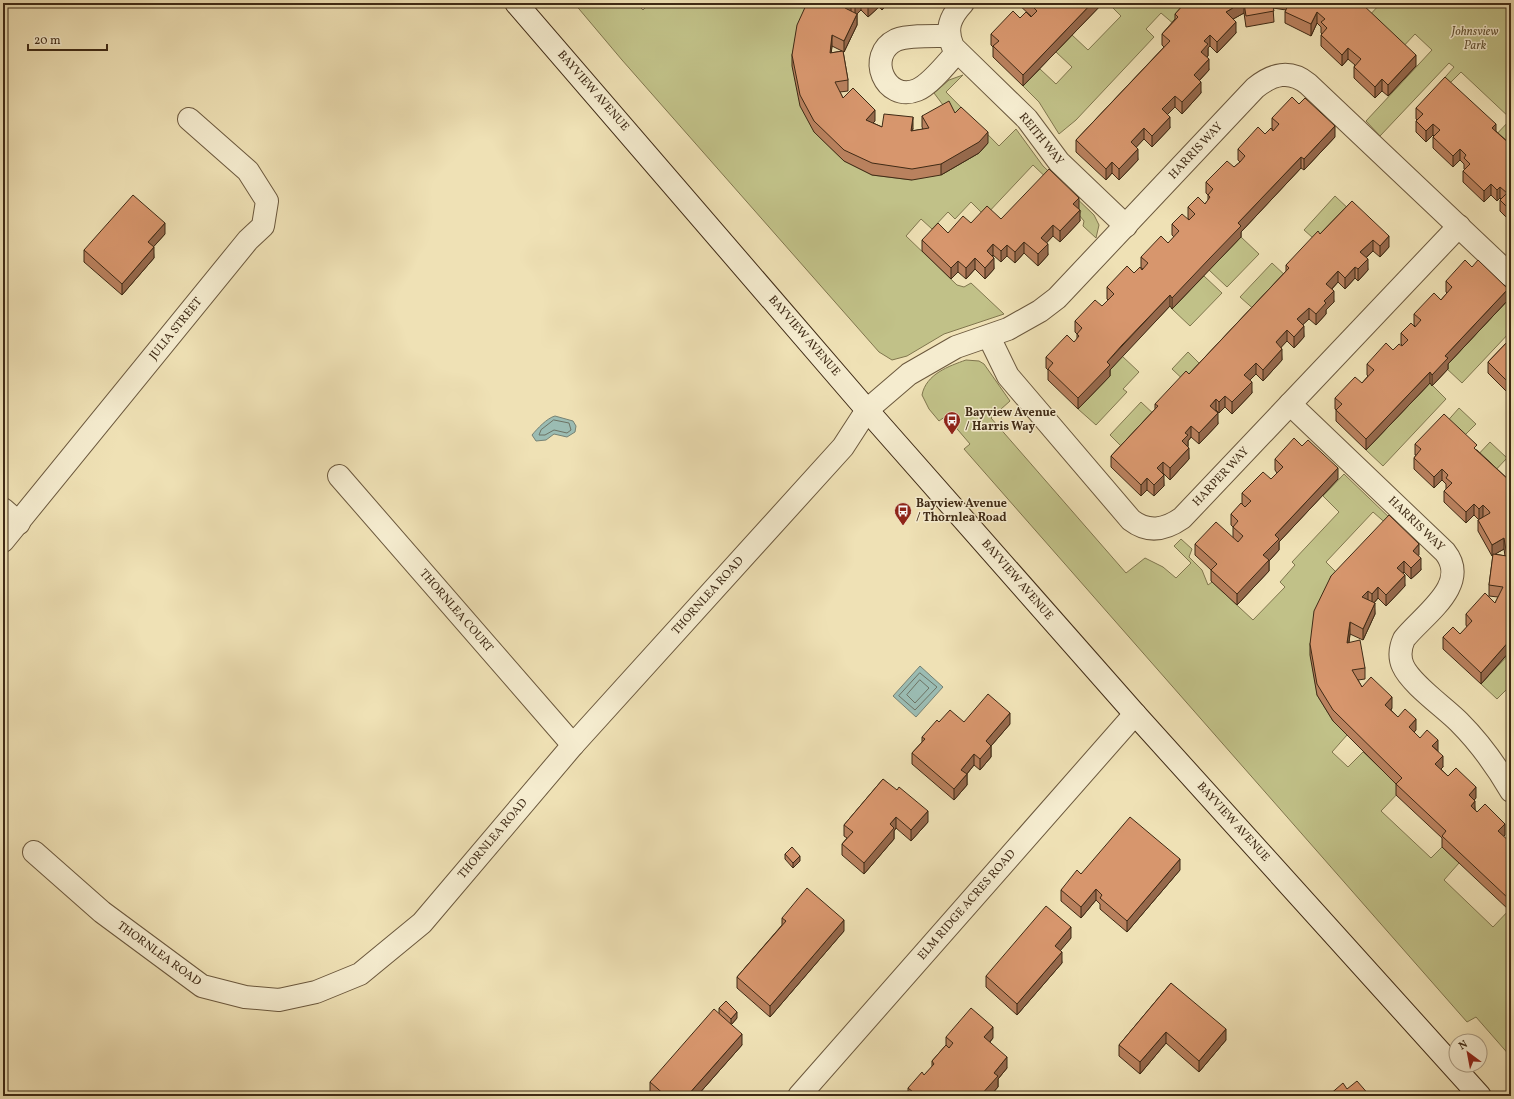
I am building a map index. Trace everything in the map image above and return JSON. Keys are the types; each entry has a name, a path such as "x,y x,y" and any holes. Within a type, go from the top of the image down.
{"street":[{"name":"BAYVIEW AVENUE","path":"516,3 867,410 1135,714 1480,1096"},
{"name":"REITH WAY","path":"963,3 952,17 949,26 953,44 1027,119 1059,162 1126,226"},
{"name":"HARRIS WAY","path":"867,410 909,374 941,355 965,343 988,337 1008,329 1048,305 1064,291 1255,88 1268,79 1283,74 1296,76 1308,84 1511,276"},
{"name":"JULIA STREET","path":"3,541 20,523 248,240 263,226 266,201 248,171 189,119"},
{"name":"HARPER WAY","path":"988,337 1002,366 1020,392 1131,520 1144,528 1158,529 1182,518 1459,226"},
{"name":"HARRIS WAY","path":"1290,404 1445,552 1452,562 1454,573 1451,585 1444,596 1404,639 1401,645 1402,665 1409,676 1466,729 1497,768 1511,791"},
{"name":"THORNLEA ROAD","path":"34,852 102,912 202,986 245,997 279,1000 316,992 360,974 422,923 573,745 843,447 867,410"},
{"name":"THORNLEA COURT","path":"339,476 573,745"},
{"path":"3,509 20,523"},
{"name":"ELM RIDGE ACRES ROAD","path":"799,1096 1135,714"}],"green space":[{"path":"574,3 636,3 643,10 650,3 716,3 721,7 725,3 812,3 814,132 844,161 872,175 912,180 946,109 934,93 949,80 963,75 946,92 999,146 1016,129 1043,166 1094,215 1099,225 1096,238 1083,226 1084,221 1079,215 1081,211 1076,206 1079,203 1057,182 1054,185 1033,165 985,216 971,202 955,219 948,212 932,229 921,219 906,236 957,285 964,287 971,283 1004,314 944,334 907,356 892,360 879,352 622,60"},
{"path":"1116,3 1195,3 1175,25 1161,13 1146,29 1154,37 1076,120 1059,134 1039,102 1023,86 1040,69 1056,84 1072,67 1056,52 1072,35 1088,50 1121,16 1112,7"},
{"name":"Johnsview Park","path":"1381,3 1511,3 1511,119 1461,72 1445,88 1440,83 1454,67 1449,63 1380,136 1366,121 1432,50 1415,34 1400,50 1366,19"},
{"path":"1511,119 1511,156 1492,139"},
{"path":"1335,196 1352,212 1321,245 1304,230"},
{"path":"1241,237 1259,254 1227,287 1209,270"},
{"path":"1272,263 1289,279 1257,312 1240,297"},
{"path":"1204,276 1222,293 1190,326 1172,309"},
{"path":"1508,300 1511,302 1511,331 1462,383 1445,367"},
{"path":"1188,352 1204,368 1189,385 1172,369"},
{"path":"1122,356 1139,372 1123,389 1127,392 1096,425 1078,409 1109,376 1107,373"},
{"path":"966,360 979,361 984,364 1010,401 991,418 1126,573 1145,558 1163,567 1176,578 1191,563 1174,546 1181,539 1192,549 1189,557 1202,570 1208,585 1212,582 1253,620 1285,587 1280,582 1295,565 1292,562 1339,512 1323,496 1344,474 1394,522 1389,526 1373,512 1326,562 1341,577 1317,695 1333,721 1347,735 1332,752 1348,767 1363,752 1402,789 1381,811 1431,858 1442,847 1459,863 1444,880 1493,927 1511,908 1511,1057 1476,1017 1467,1022 964,449 970,444 946,416 939,421 929,409 922,395 928,382 939,372"},
{"path":"1430,383 1446,399 1383,466 1366,450"},
{"path":"1141,402 1158,418 1126,451 1110,435"},
{"path":"1459,408 1476,424 1460,440 1444,425"},
{"path":"1490,442 1507,458 1491,475 1474,459"},
{"path":"1511,652 1511,685 1497,699 1481,684"}],"water":[{"path":"555,416 573,421 576,426 575,432 567,437 554,434 546,440 536,441 532,435 546,421"},
{"path":"920,666 943,687 916,717 893,696"}],"building":[{"path":"807,3 850,3 845,8 857,14 844,41 832,35 830,53 843,51 848,80 835,82 843,98 853,88 875,110 866,120 882,127 884,114 913,117 911,131 929,128 922,116 949,101 955,113 961,107 988,132 979,142 941,164 912,169 872,163 844,150 814,121 800,95 792,55 797,25"},
{"path":"865,3 872,3 868,6"},
{"path":"1029,3 1092,3 1023,75 993,46 999,41 991,34 1013,11 1020,18 1026,12 1031,17 1037,11"},
{"path":"1185,3 1241,3 1226,12 1236,22 1217,42 1210,35 1204,41 1208,44 1201,52 1209,59 1194,75 1201,82 1182,102 1175,96 1162,109 1170,117 1152,136 1144,128 1131,142 1138,149 1119,169 1112,162 1106,169 1076,140 1170,41 1162,34 1178,17 1175,14"},
{"path":"1244,3 1272,3 1274,11 1246,16"},
{"path":"1289,3 1361,3 1416,55 1388,85 1382,79 1375,87 1354,67 1361,59 1348,48 1342,55 1321,35 1327,28 1321,22 1325,19 1317,12 1311,24 1285,12"},
{"path":"1445,77 1496,124 1492,128 1511,145 1511,211 1500,200 1507,193 1500,187 1497,190 1491,184 1484,191 1463,171 1470,164 1464,158 1466,155 1460,149 1453,156 1433,137 1440,130 1433,124 1426,131 1416,121 1423,114 1416,108"},
{"path":"1292,97 1299,104 1305,98 1335,126 1304,159 1301,157 1238,223 1241,226 1172,298 1170,295 1122,345 1107,362 1110,365 1078,398 1048,369 1053,363 1046,357 1067,335 1074,342 1079,336 1077,334 1082,328 1075,321 1095,300 1102,306 1114,294 1107,287 1127,266 1134,273 1140,267 1142,270 1148,263 1141,257 1161,236 1168,243 1179,231 1172,224 1182,214 1189,220 1195,214 1188,207 1198,197 1205,204 1210,197 1208,195 1213,189 1206,182 1227,161 1234,167 1240,162 1245,156 1238,149 1258,127 1265,134 1271,128 1273,131 1279,124 1272,118"},
{"path":"1049,169 1079,198 1073,204 1080,210 1060,231 1053,225 1041,238 1048,244 1038,254 1024,242 1015,252 1007,245 1001,251 993,244 987,251 994,258 985,268 975,258 966,268 958,261 951,268 922,240 938,223 948,233 963,216 971,223 987,206 1001,219"},
{"path":"133,195 165,223 148,242 154,247 122,284 84,250"},
{"path":"1352,201 1389,236 1380,246 1373,240 1360,252 1368,259 1358,269 1355,267 1345,278 1338,271 1326,284 1334,291 1324,301 1326,303 1316,314 1309,308 1297,319 1304,326 1294,337 1287,330 1276,342 1282,349 1263,370 1256,363 1244,375 1252,382 1232,402 1225,396 1219,402 1216,399 1210,406 1218,413 1199,433 1191,426 1185,433 1188,435 1182,441 1189,448 1170,468 1163,462 1157,468 1164,475 1154,485 1147,478 1141,485 1111,456 1158,406 1155,404 1186,371 1189,374 1289,268 1286,265 1318,231 1320,234"},
{"path":"1465,260 1472,267 1478,260 1508,289 1445,356 1448,358 1432,375 1430,372 1366,439 1336,410 1342,404 1335,398 1355,377 1362,383 1374,370 1367,364 1386,343 1393,350 1399,344 1402,346 1408,340 1401,333 1411,323 1415,327 1421,320 1414,314 1434,293 1441,300 1452,287 1446,281"},
{"path":"1511,338 1511,385 1488,362"},
{"path":"1444,414 1477,445 1474,448 1511,482 1511,639 1481,673 1443,637 1453,627 1460,634 1472,621 1466,614 1485,593 1495,603 1503,587 1489,585 1493,554 1507,556 1504,538 1492,545 1478,520 1490,513 1489,511 1483,505 1479,509 1474,504 1466,512 1444,491 1452,483 1446,478 1448,475 1442,469 1434,477 1414,458 1421,449 1415,444"},
{"path":"1294,438 1302,446 1308,440 1338,468 1275,535 1279,539 1263,555 1269,560 1237,594 1211,570 1217,564 1195,544 1216,522 1238,542 1243,536 1233,527 1238,521 1231,514 1241,503 1245,507 1251,501 1242,493 1263,472 1271,479 1283,467 1275,459"},
{"path":"1389,515 1419,544 1413,551 1421,558 1411,568 1404,561 1397,568 1405,575 1386,595 1378,587 1372,594 1368,591 1362,597 1375,603 1363,629 1350,622 1347,643 1360,640 1365,668 1352,670 1362,687 1371,677 1392,697 1385,705 1398,717 1405,709 1416,719 1409,727 1420,738 1427,730 1438,740 1432,746 1443,756 1435,764 1448,776 1456,768 1476,787 1469,795 1475,801 1471,806 1477,812 1485,804 1505,824 1498,831 1511,843 1511,897 1509,899 1442,836 1446,831 1396,784 1402,778 1333,710 1317,684 1310,644 1314,611 1331,576"},
{"path":"988,694 1010,713 986,741 991,746 980,759 974,754 961,770 967,774 954,789 912,753 925,739 922,737 937,720 939,722 950,710 964,722"},
{"path":"883,779 897,790 899,787 928,811 911,830 896,817 890,824 894,828 864,863 842,844 853,832 844,825"},
{"path":"1130,817 1180,859 1127,921 1100,898 1102,895 1096,889 1081,907 1061,890 1077,870 1081,874"},
{"path":"792,847 800,856 793,863 785,854"},
{"path":"807,888 844,920 770,1006 737,977 786,921 782,918"},
{"path":"1046,906 1071,927 1055,946 1062,952 1017,1004 986,976"},
{"path":"1171,983 1226,1029 1199,1061 1166,1032 1140,1062 1119,1045"},
{"path":"726,1001 737,1012 731,1019 719,1008"},
{"path":"971,1008 993,1027 984,1037 1007,1057 994,1073 998,1076 980,1096 976,1092 973,1096 918,1096 908,1088 922,1072 924,1075 934,1064 932,1061 946,1045 949,1048 953,1043 946,1037"},
{"path":"714,1009 742,1034 687,1096 666,1096 650,1082"},
{"path":"1357,1081 1370,1096 1328,1096 1343,1083 1347,1089"}],"place":[{"name":"Bayview Avenue / Harris Way","path":"952,435"},
{"name":"Bayview Avenue / Thornlea Road","path":"903,526"}]}
